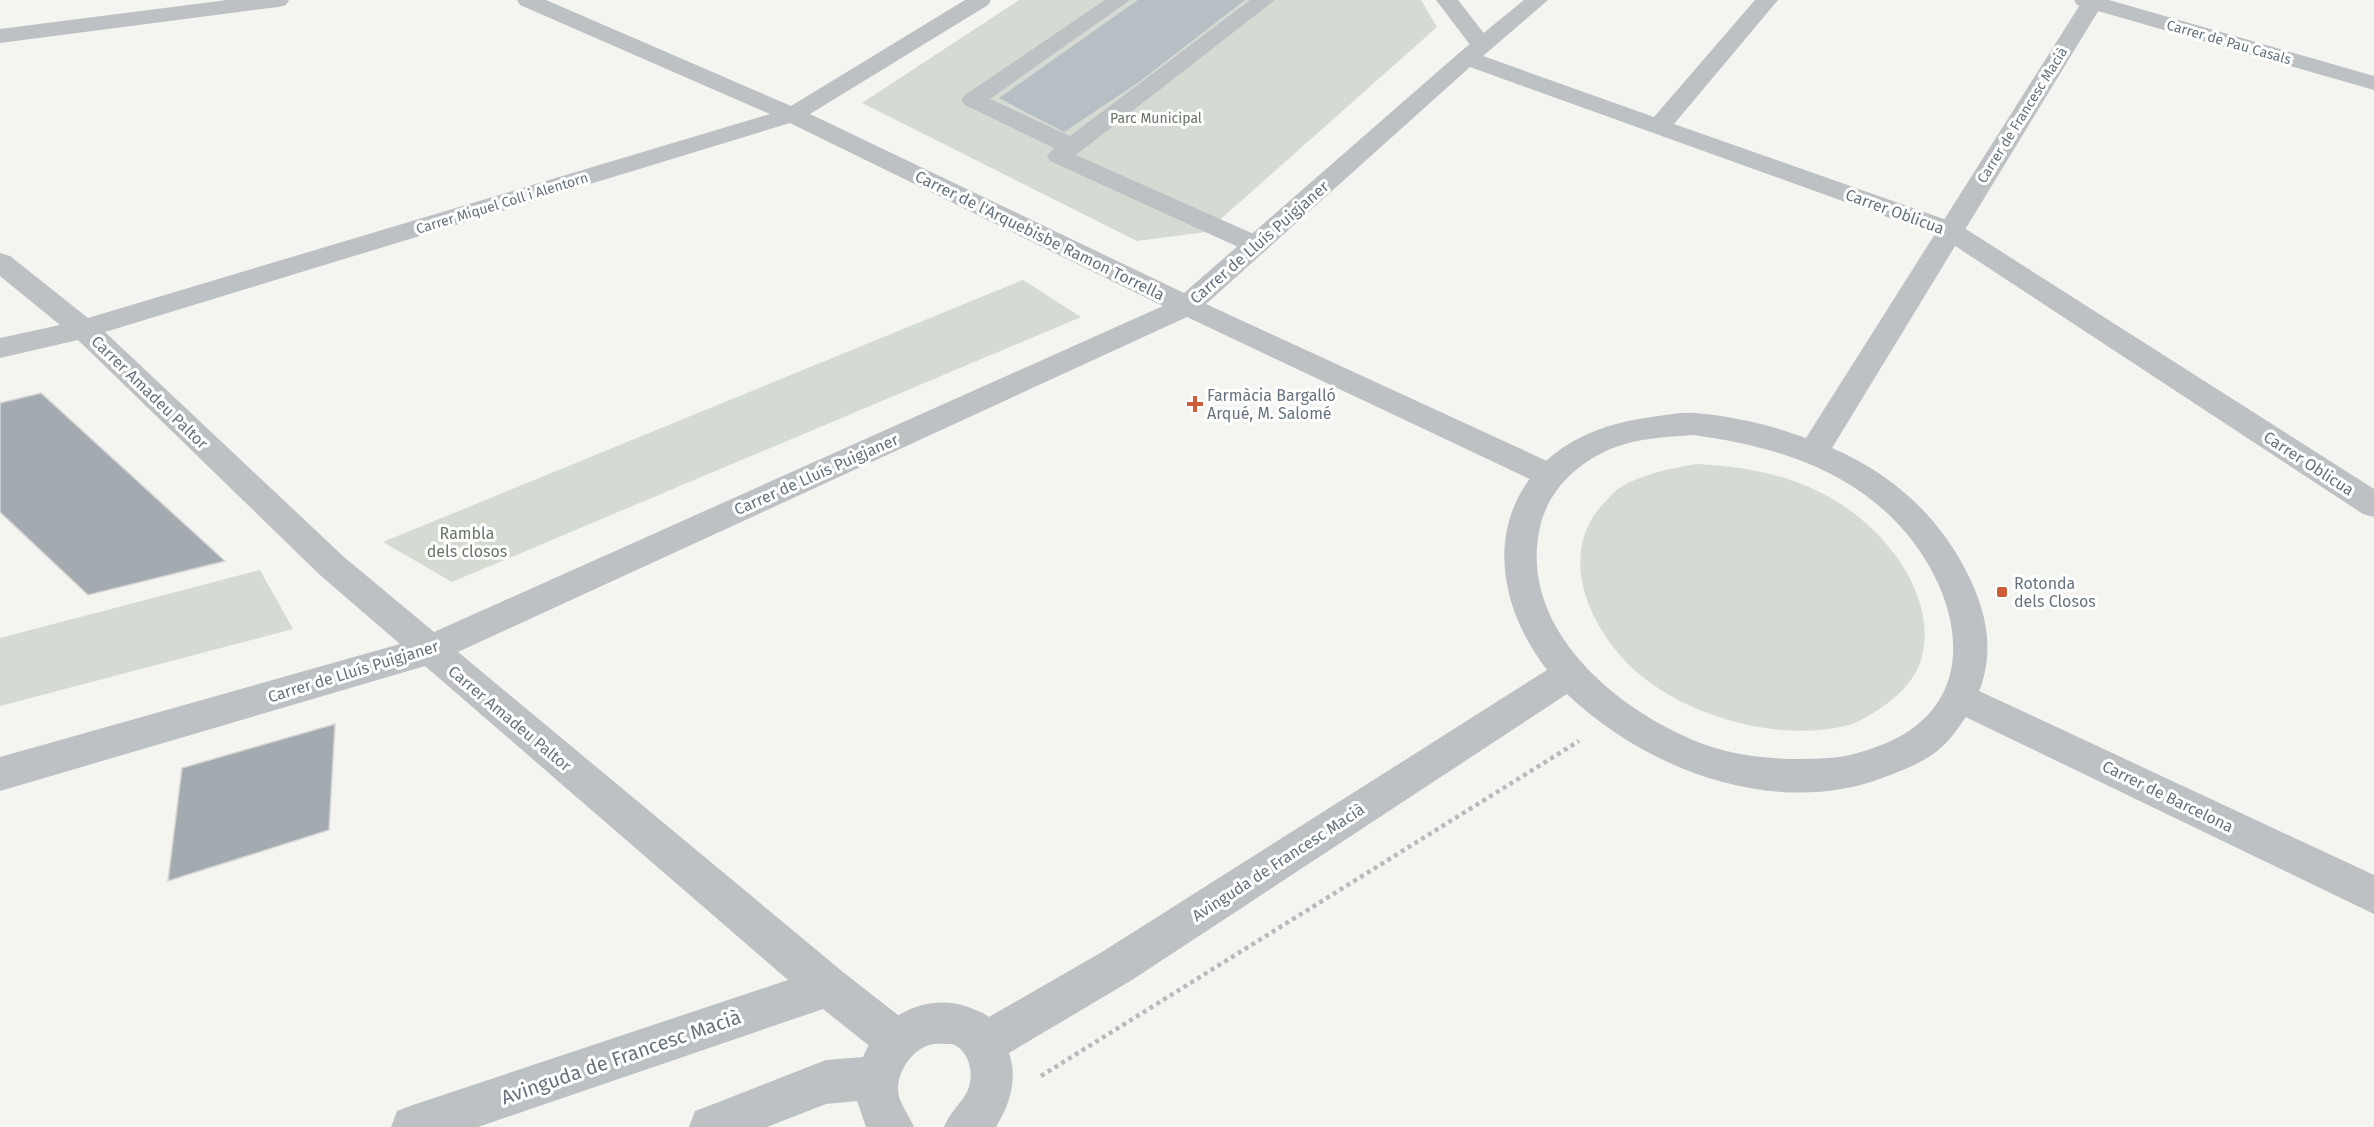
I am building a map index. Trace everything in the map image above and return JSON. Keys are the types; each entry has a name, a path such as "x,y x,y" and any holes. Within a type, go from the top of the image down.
{"street":[{"path":"0,36 278,0"},
{"name":"Carrer de l'Arquebisbe Ramon Torrella","path":"528,0 792,115 1186,306 1549,475"},
{"name":"Carrer Miquel Coll i Alentorn","path":"0,348 84,329 792,115 980,0"},
{"path":"1071,146 974,100 1119,0"},
{"path":"1256,245 1059,156 1264,0"},
{"path":"1447,0 1475,52"},
{"name":"Carrer de Lluís Puigjaner","path":"0,774 429,650 1186,306 1537,0"},
{"path":"1659,126 1767,0"},
{"name":"Carrer de Pau Casals","path":"2091,1 2374,83"},
{"name":"Carrer de Francesc Macià","path":"1814,451 2091,1"},
{"name":"Carrer Oblicua","path":"1475,52 1659,126 1949,230 2374,505"},
{"name":"Carrer Amadeu Paltor","path":"0,262 84,329 332,566 828,987 887,1059"},
{"path":"1694,424 1754,432 1814,451 1875,486 1926,532 1960,586 1974,643 1962,698 1924,743 1863,770 1786,777 1705,761 1630,725 1570,675 1533,621 1518,566 1524,516 1549,475 1588,446 1637,429 1648,428 1694,424"},
{"name":"Avinguda de Francesc Macià","path":"984,1044 1117,966 1570,675"},
{"name":"Carrer de Barcelona","path":"1962,698 2374,895"},
{"name":"Avinguda de Francesc Macià","path":"414,1127 828,987"},
{"path":"711,1127 887,1059 918,1026 947,1022 969,1028 984,1044 992,1062 991,1086 981,1112 966,1127"},
{"path":"887,1059 879,1107 892,1127"}],"path":[{"path":"1035,1080 1582,739"}],"green space":[{"name":"Parc Municipal","path":"1019,0 1421,0 1437,27 1206,232 1137,241 862,103"},
{"name":"Rambla dels closos","path":"1023,280 1081,317 452,582 383,542"},
{"path":"1697,464 1735,467 1771,474 1822,493 1857,516 1891,550 1916,591 1923,614 1925,637 1917,670 1897,695 1879,709 1852,724 1821,730 1800,731 1762,728 1724,719 1688,705 1654,686 1622,657 1594,617 1585,594 1581,571 1581,548 1588,526 1602,505 1619,488 1647,475"},
{"path":"260,570 293,629 0,706 0,638"}],"shaded area":[{"path":"1138,0 1245,0 1139,82 1064,132 999,98"}],"building":[{"path":"41,393 225,561 88,595 0,512 0,403"},
{"path":"335,724 329,830 168,881 182,768"}],"place":[{"name":"Farmàcia Bargalló Arqué, M. Salomé","path":"1195,404"},
{"name":"Rotonda dels Closos","path":"2002,592"}]}
